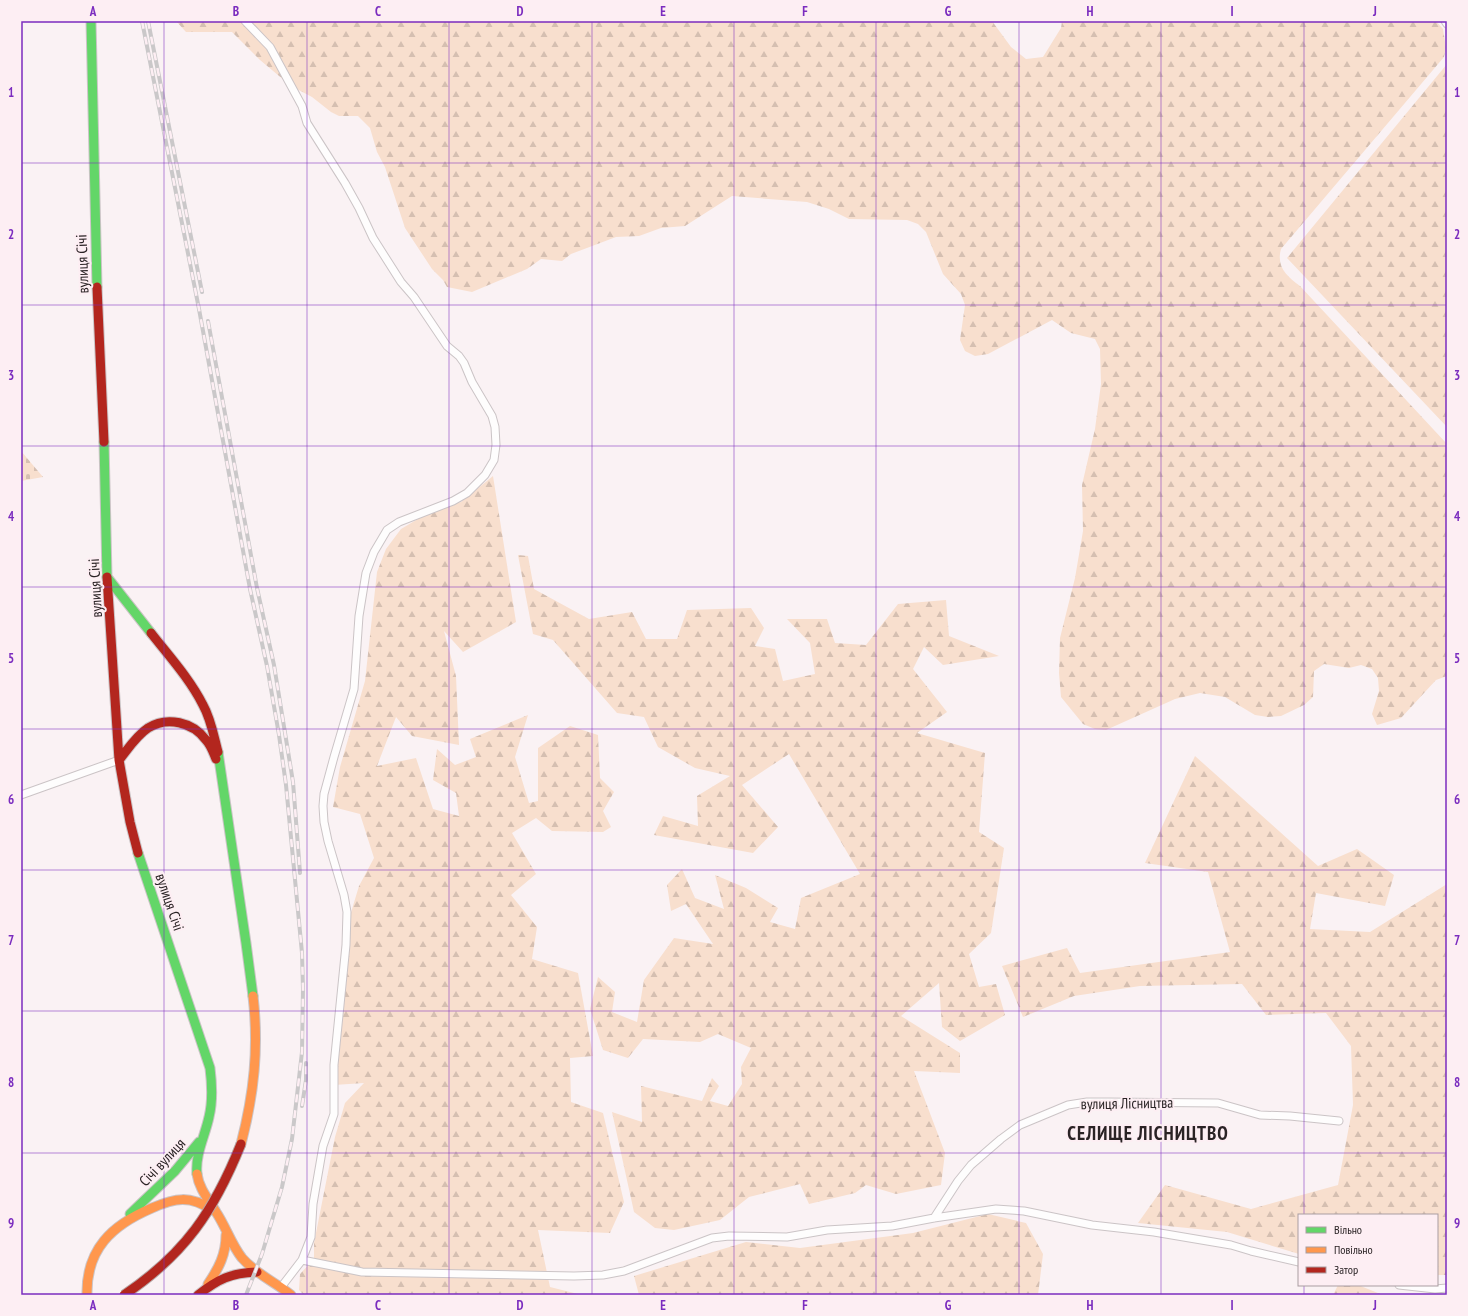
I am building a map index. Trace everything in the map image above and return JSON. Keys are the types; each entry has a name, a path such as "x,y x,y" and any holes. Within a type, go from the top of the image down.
{"main road":[{"name":"вулиця Січі","path":"91,21 95,225 105,473 107,577 119,760 130,822 138,852 210,1068 212,1106 202,1139"},
{"path":"107,577 191,684 204,706 214,735 221,769 253,990 256,1036 255,1076 251,1109 241,1144 225,1183 200,1225 182,1247 157,1270 124,1295"},
{"path":"119,760 135,741 149,728 166,720 186,724 202,735 211,746 221,769"},
{"name":"Січі вулиця","path":"202,1139 196,1173 199,1183 226,1233 237,1252 246,1263 257,1272 282,1286 291,1295"},
{"name":"Січі вулиця","path":"117,1227 161,1186 187,1159 202,1139"},
{"path":"88,1295 86,1284 89,1269 94,1256 117,1227 153,1207 165,1202 183,1199 195,1200 204,1204 217,1214"},
{"path":"201,1293 217,1273 223,1260 227,1248 226,1233"},
{"path":"201,1293 228,1275 239,1272 257,1272"}],"street":[{"path":"245,21 270,47 302,106 307,123 360,208 373,238 401,282 414,297 447,346 459,356 464,363 472,382 492,416 495,427 496,445 494,460 485,475 467,493 399,522 387,530 374,552 366,573 359,616 354,689 324,794 323,806 325,828 344,895 347,912 346,944 334,1065 334,1114 323,1146 314,1204 311,1237 302,1260 282,1286"},
{"path":"21,795 119,760"},
{"name":"вулиця Лісництва","path":"934,1218 971,1165 1001,1139 1020,1125 1048,1112 1068,1105 1108,1102 1218,1103 1260,1115 1290,1116 1340,1121"},
{"path":"302,1260 362,1272 574,1276 603,1275 624,1271 712,1238 729,1236 787,1237 827,1230 892,1226 996,1209 1024,1211 1085,1223 1154,1232 1231,1245 1258,1253 1298,1262"},
{"path":"1408,1286 1435,1289 1447,1288"}],"green space":[{"path":"176,21 992,21 1011,47 1026,59 1043,57 1061,28 1062,21 1436,21 1443,29 1446,48 1444,57 1281,249 1280,261 1281,266 1287,275 1300,286 1447,444 1447,676 1436,680 1401,718 1377,725 1372,714 1379,691 1378,678 1372,669 1361,665 1349,668 1324,664 1314,671 1313,697 1304,705 1281,716 1268,717 1255,715 1225,697 1200,693 1175,699 1106,730 1095,729 1083,724 1061,697 1059,673 1060,638 1075,578 1083,531 1082,485 1095,429 1101,384 1100,349 1095,339 1071,333 1052,320 988,354 975,356 965,351 960,340 965,305 961,294 943,274 926,232 918,224 907,220 849,219 829,209 807,202 732,196 685,226 661,228 639,236 616,237 571,254 562,261 541,259 527,269 472,292 447,287 443,280 432,269 405,228 385,167 377,152 370,128 358,116 339,116 331,112 312,97 291,86 260,60 232,32 186,32"},
{"path":"1447,64 1447,427 1287,258"},
{"path":"21,451 43,477 21,481"},
{"path":"493,476 516,622 463,652 444,631 456,676 459,745 412,736 396,717 377,766 416,758 433,809 459,816 456,793 433,780 437,749 455,765 476,757 470,739 528,715 515,757 529,803 538,801 538,748 570,726 598,735 600,778 614,792 603,811 611,827 603,832 552,831 536,818 512,833 536,874 511,895 537,927 532,959 578,973 593,1056 570,1058 571,1102 603,1113 624,1202 610,1233 538,1230 550,1287 582,1295 304,1295 299,1290 300,1274 314,1259 314,1243 335,1137 345,1103 364,1083 334,1085 346,929 359,886 374,858 360,814 333,807 340,767 365,681 377,572 386,549 401,529 433,510 461,502"},
{"path":"518,555 528,556 534,589 589,619 632,612 646,639 677,639 687,610 751,608 764,628 755,646 775,649 783,681 815,674 810,643 787,619 827,619 835,643 866,645 898,604 946,600 949,636 999,656 943,665 924,647 913,669 947,712 917,733 985,753 979,832 1004,848 991,933 969,954 979,987 996,984 1005,1015 960,1041 942,1027 939,983 901,1016 960,1053 960,1073 914,1071 945,1153 941,1185 896,1194 866,1185 855,1193 809,1204 800,1184 749,1197 720,1220 674,1230 655,1228 634,1212 612,1112 642,1122 641,1086 702,1101 712,1078 719,1086 710,1101 728,1106 742,1084 741,1067 751,1048 718,1034 700,1042 643,1039 628,1058 603,1050 590,1009 598,977 615,992 612,1012 637,1022 644,980 674,938 713,944 686,904 671,911 667,885 682,869 695,898 724,909 715,875 746,888 778,908 770,922 795,929 801,898 860,874 789,754 742,785 778,827 753,853 654,835 663,816 698,826 697,796 730,776 695,768 658,747 644,717 617,713 553,640 533,634"},
{"path":"1195,756 1318,866 1357,849 1394,875 1385,906 1316,893 1310,929 1370,932 1447,884 1447,1275 1438,1275 1438,1214 1298,1214 1298,1254 1227,1232 1138,1223 1165,1185 1251,1209 1338,1185 1353,1105 1351,1046 1326,1013 1266,1015 1242,984 1140,986 1074,996 1023,1017 1002,966 1067,948 1080,973 1230,952 1208,872 1145,863"},
{"path":"988,1214 1026,1223 1043,1254 1038,1295 639,1295 634,1276 746,1242 800,1248 913,1233"},
{"path":"1338,1286 1360,1286 1383,1295 1333,1295"}],"railway":[{"path":"142,21 199,309 250,589 267,666 279,735 286,785 302,953 302,1052 292,1139 282,1187 262,1254 246,1295"},
{"path":"148,21 202,292"},
{"path":"208,321 257,588 274,665 293,782 300,873"},
{"path":"302,1106 306,1080 306,1063"}],"traffic: fast":[{"path":"91,21 97,287"},
{"path":"104,442 107,577 151,633"},
{"path":"218,752 253,996"},
{"path":"138,853 210,1068 212,1099 207,1124 197,1159 197,1174"},
{"path":"130,1214 175,1171 199,1142"}],"traffic: slow":[{"path":"241,1144 249,1107 254,1071 255,1015 253,996"},
{"path":"197,1174 202,1189 242,1258 253,1269 291,1295"},
{"path":"87,1295 91,1264 97,1252 104,1241 125,1222 152,1208 175,1200 189,1200 197,1202 212,1210"},
{"path":"208,1284 221,1261 225,1248 226,1235"}],"traffic: jam":[{"path":"97,287 104,442"},
{"path":"107,577 119,760 130,822 138,853"},
{"path":"151,633 198,695 206,710 218,752"},
{"path":"119,760 144,731 155,724 163,722 179,723 194,729 201,734 209,744 216,759"},
{"path":"124,1295 164,1264 181,1247 195,1229 220,1190 241,1144"},
{"path":"198,1295 212,1285 232,1275 257,1272"}],"district":[{"name":"СЕЛИЩЕ ЛІСНИЦТВО","path":"1148,1133"}]}
